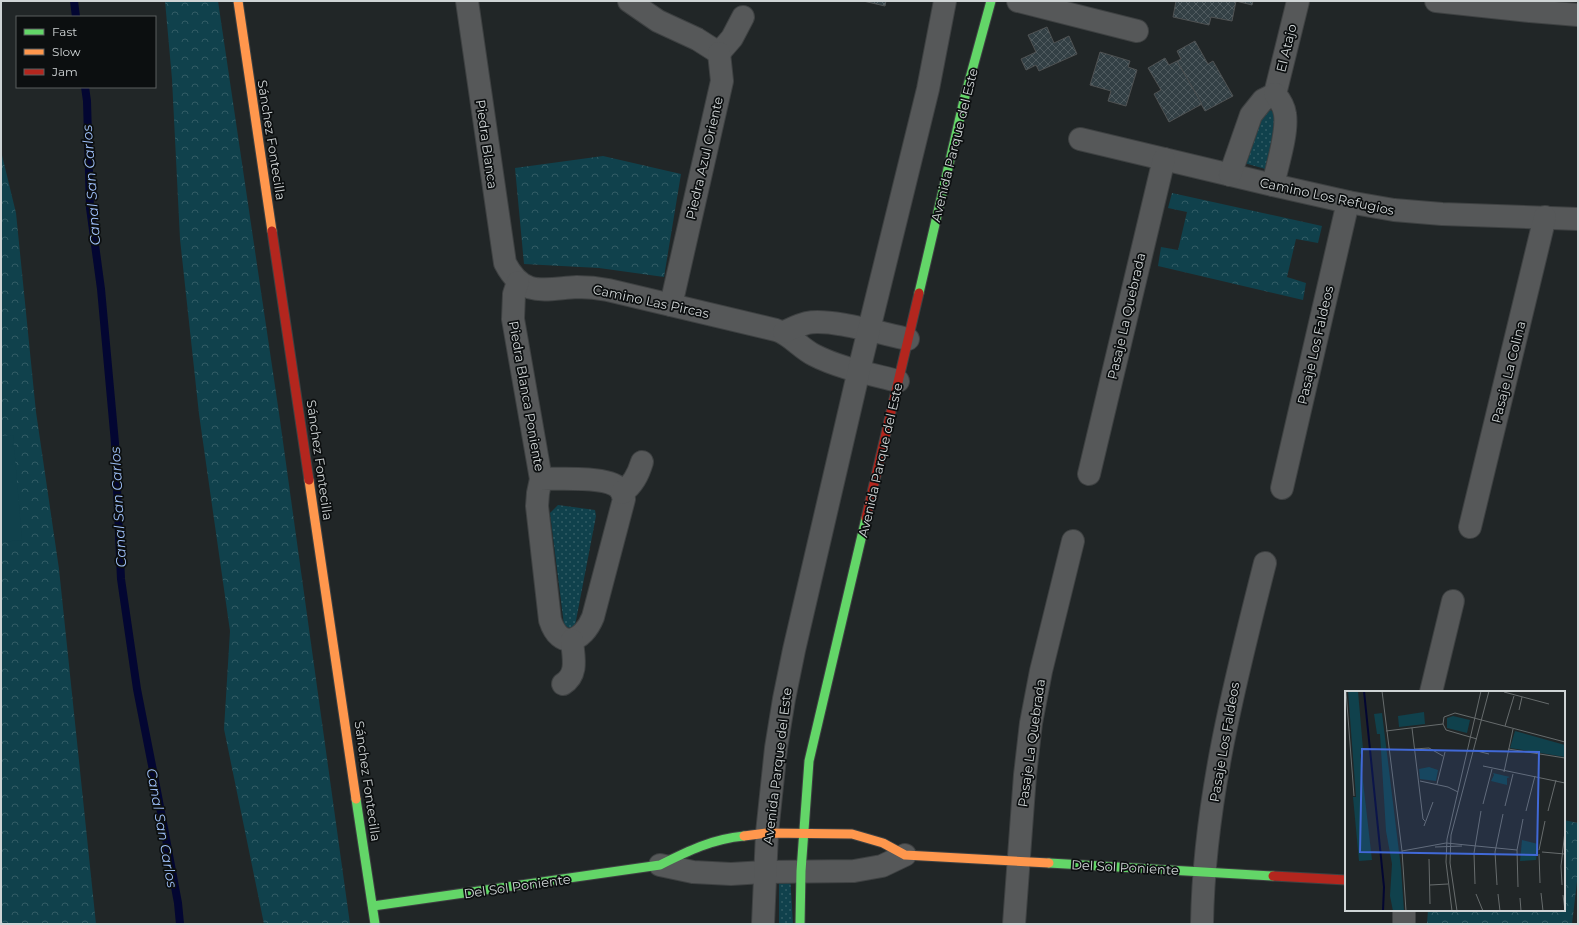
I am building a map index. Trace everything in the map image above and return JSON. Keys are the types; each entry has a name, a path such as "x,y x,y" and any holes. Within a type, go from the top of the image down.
{"street":[{"name":"Sánchez Fontecilla","path":"238,1 375,924"},
{"name":"Piedra Blanca","path":"467,1 505,263 510,274 518,282"},
{"path":"630,1 658,20 697,39 719,53 732,38 743,17"},
{"name":"Avenida Parque del Este","path":"763,924 767,833 776,748 792,657 859,370 928,89 945,1"},
{"name":"Avenida Parque del Este","path":"800,924 801,871 809,761 964,100 991,1"},
{"path":"1018,1 1137,31"},
{"name":"El Atajo","path":"1275,94 1298,1"},
{"path":"1436,1 1523,11 1578,14"},
{"name":"Piedra Azul Oriente","path":"671,305 722,81 719,53"},
{"path":"1230,175 1251,115 1263,100 1275,94 1282,102 1285,114 1280,156 1273,185"},
{"name":"Camino Los Refugios","path":"1080,139 1348,202 1394,210 1578,219"},
{"name":"Pasaje La Quebrada","path":"1089,474 1164,159"},
{"name":"Pasaje Los Faldeos","path":"1282,488 1348,202"},
{"name":"Pasaje La Colina","path":"1470,527 1545,217"},
{"name":"Camino Las Pircas","path":"518,282 534,290 576,287 597,288 784,332 802,348 827,361 898,381"},
{"name":"Piedra Blanca Poniente","path":"518,282 514,294 513,319 541,479 537,506 550,620 553,629 559,636 572,640"},
{"path":"784,332 807,323 822,322 869,330 908,339"},
{"path":"622,493 632,484 642,462"},
{"path":"541,479 585,479 614,484 622,493 624,499 593,617 587,630 572,640 574,670 569,681 563,684"},
{"name":"Pasaje La Quebrada","path":"1014,924 1017,861 1024,775 1031,723 1041,671 1073,541"},
{"name":"Pasaje Los Faldeos","path":"1202,924 1204,872 1210,821 1227,720 1237,671 1265,562"},
{"path":"1431,691 1453,601"},
{"name":"Del Sol Poniente","path":"373,906 660,865 690,850 724,838 767,833 804,832 852,834 883,843 905,855 1345,880"},
{"name":"Del Sol Poniente","path":"660,865 693,872 731,874 801,871 854,871 882,866 905,855"},
{"path":"1404,911 1404,924"}],"green space":[{"path":"165,1 218,1 279,413 350,924 264,924 224,729 230,631 199,414 180,239 172,79"},
{"path":"1267,110 1275,111 1278,121 1272,171 1241,162 1250,136"},
{"path":"1,151 16,213 36,412 59,569 96,924 1,924"},
{"path":"603,156 681,174 664,277 599,268 524,264 515,168"},
{"path":"1172,193 1322,226 1318,243 1296,239 1287,277 1306,283 1303,300 1158,266 1161,247 1178,250 1187,212 1168,208"},
{"path":"13,435 22,540 1,542 1,436"},
{"path":"558,505 595,510 596,516 574,631 564,625 550,513"},
{"path":"1565,820 1578,823 1578,873 1572,924 1427,924 1428,911 1565,911"},
{"path":"790,874 793,924 779,924 779,878"}],"building":[{"path":"863,1 886,1 885,6"},
{"path":"1176,1 1236,1 1232,21 1211,17 1209,25 1173,17"},
{"path":"1236,1 1253,1 1252,5"},
{"path":"1047,27 1054,43 1069,36 1077,54 1039,71 1036,65 1026,70 1021,59 1036,52 1028,35"},
{"path":"1195,41 1208,64 1213,61 1233,96 1205,111 1177,61 1181,59 1177,51"},
{"path":"1100,52 1130,61 1128,67 1137,70 1126,106 1108,101 1111,91 1090,85"},
{"path":"1165,58 1169,65 1177,61 1202,104 1169,122 1154,94 1161,90 1148,68"}],"waterway":[{"name":"Canal San Carlos","path":"74,1 76,16"},
{"name":"Canal San Carlos","path":"85,88 87,101 90,208 101,289 115,443 121,579 137,689 178,903 180,924"}],"traffic: fast":[{"path":"919,293 964,100 991,1"},
{"path":"800,924 801,871 809,761 866,518"},
{"path":"356,799 375,924"},
{"path":"373,906 660,865 690,850 721,840 744,836"},
{"path":"1049,863 1273,876"}],"traffic: slow":[{"path":"238,1 272,231"},
{"path":"309,480 356,799"},
{"path":"744,836 767,833 852,834 883,843 905,855 1049,863"}],"traffic: jam":[{"path":"272,231 309,480"},
{"path":"866,518 919,293"},
{"path":"1273,876 1345,880"}]}
